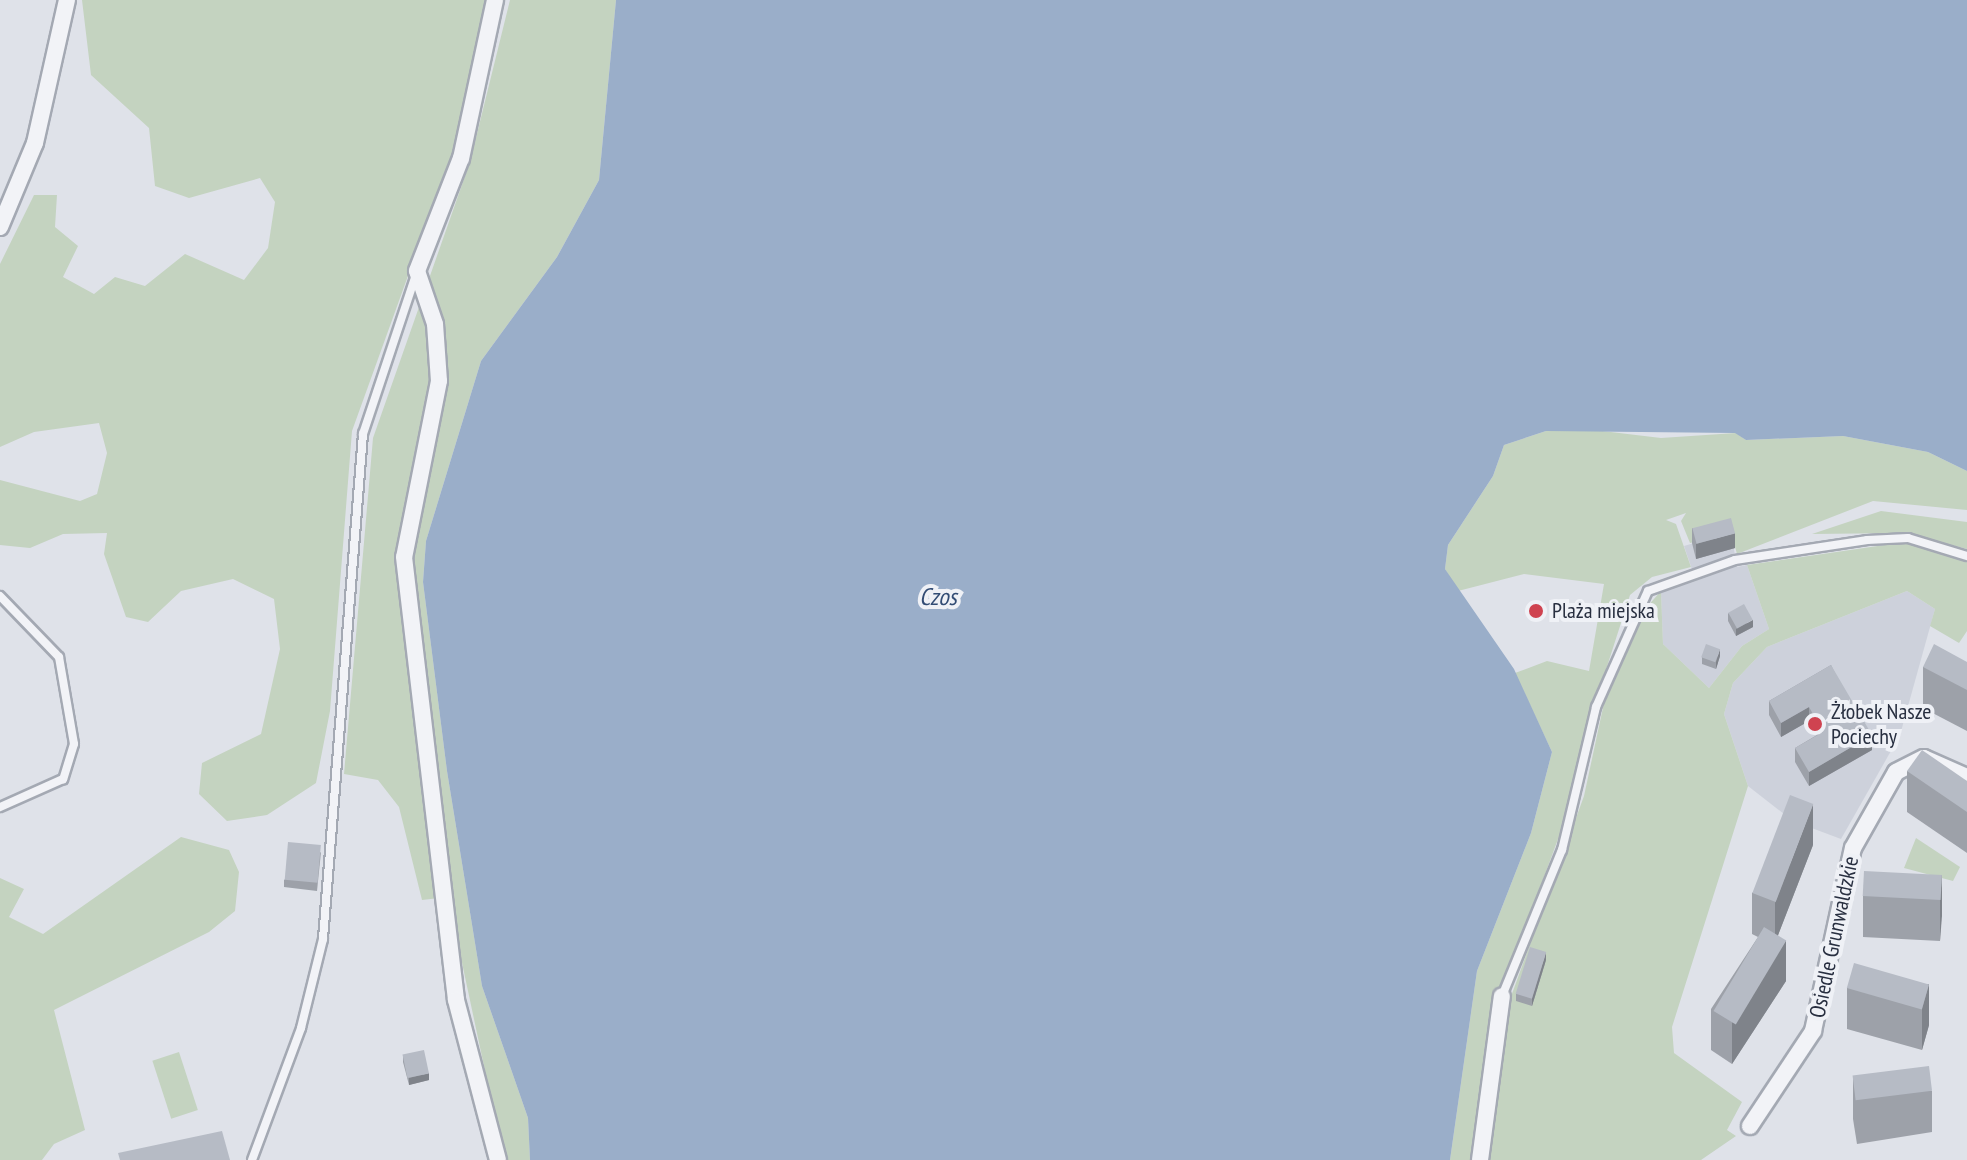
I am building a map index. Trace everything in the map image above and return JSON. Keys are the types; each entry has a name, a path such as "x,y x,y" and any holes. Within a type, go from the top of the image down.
{"street":[{"path":"0,227 39,129 67,0"},
{"path":"495,0 461,158 417,271 435,324 439,381 404,557 456,1000 498,1160"},
{"name":"Osiedle Grunwaldzkie","path":"1750,1126 1813,1031 1853,848 1896,772 1924,758 1967,777"},
{"path":"1480,1160 1502,996"}],"lane":[{"path":"252,1160 315,981 335,807 363,434 417,271"},
{"path":"1502,996 1562,850 1596,707 1648,591 1735,560 1867,540 1908,538 1967,556"},
{"path":"0,596 59,657 74,744 63,779 0,807"}],"shaded area":[{"path":"1731,532 1737,567 1747,565 1769,629 1742,646 1709,688 1663,644 1661,591 1695,578 1684,546"},
{"name":"Żłobek Nasze Pociechy","path":"1907,591 1935,609 1900,735 1841,839 1793,821 1748,786 1724,714 1733,683 1767,647"}],"green space":[{"path":"82,0 488,0 452,154 352,431 330,711 316,783 267,815 227,821 199,794 202,763 261,734 280,649 274,599 233,579 181,591 148,622 126,617 104,554 107,533 63,534 30,548 0,545 0,480 80,501 97,494 107,453 99,423 34,432 0,447 0,264 34,195 57,195 55,227 78,246 63,277 94,294 115,277 145,286 185,254 244,280 268,248 275,202 260,178 189,198 155,186 149,128 91,75"},
{"path":"510,0 616,0 599,180 557,257 481,361 426,541 423,582 447,771 482,986 528,1118 530,1160 504,1160 448,897 422,900 399,807 378,780 344,774 373,438 470,162"},
{"path":"1594,430 1661,438 1736,433 1746,440 1843,436 1928,452 1967,471 1967,510 1873,501 1737,554 1731,532 1690,543 1681,521 1686,513 1666,520 1676,524 1691,567 1652,577 1630,595 1584,738 1575,793 1488,1029 1473,1160 1450,1160 1477,971 1531,833 1552,752 1515,673 1547,661 1589,671 1604,584 1524,574 1458,591 1445,569 1448,545 1493,476 1504,445 1546,431"},
{"path":"1881,511 1967,522 1967,549 1905,533 1812,534"},
{"path":"1905,542 1967,561 1967,631 1959,643 1930,626 1935,609 1907,591 1767,647 1733,683 1724,714 1748,786 1672,1027 1674,1053 1742,1102 1727,1130 1736,1136 1701,1160 1484,1160 1501,1024 1584,796 1607,689 1646,608 1661,591 1663,644 1709,688 1742,646 1769,629 1747,565"},
{"path":"181,837 229,850 239,872 235,911 209,932 54,1010 85,1130 54,1144 42,1160 0,1160 0,878 24,889 9,917 43,934"},
{"path":"1916,838 1960,867 1953,881 1904,868"},
{"path":"179,1052 198,1110 171,1119 152,1061"}],"water":[{"name":"Czos","path":"616,0 1967,0 1967,471 1928,452 1843,436 1746,440 1735,433 1546,431 1504,445 1493,476 1448,545 1445,569 1514,669 1552,752 1531,833 1477,971 1450,1160 530,1160 528,1118 482,986 447,771 423,582 426,541 481,361 557,257 599,180"}],"building":[{"path":"1731,518 1735,533 1697,544 1692,528"},
{"path":"1744,604 1753,620 1737,628 1728,613"},
{"path":"1706,644 1720,649 1715,662 1701,657"},
{"path":"1934,644 1967,662 1967,690 1923,667"},
{"path":"1831,665 1872,735 1809,772 1795,748 1823,732 1809,707 1781,723 1769,701"},
{"path":"1922,750 1967,781 1967,812 1907,771"},
{"path":"1790,795 1813,804 1776,902 1752,893"},
{"path":"288,842 321,845 318,883 285,880"},
{"path":"1864,871 1942,875 1941,900 1863,896"},
{"path":"1764,927 1786,940 1736,1024 1714,1011"},
{"path":"1530,947 1546,952 1532,999 1516,994"},
{"path":"1854,963 1929,984 1922,1009 1847,988"},
{"path":"424,1050 429,1073 407,1078 402,1055"},
{"path":"1929,1066 1932,1091 1856,1100 1853,1075"},
{"path":"222,1131 230,1160 120,1160 118,1153"}],"place":[{"name":"Plaża miejska","path":"1536,611"},
{"name":"Żłobek Nasze Pociechy","path":"1815,724"}]}
